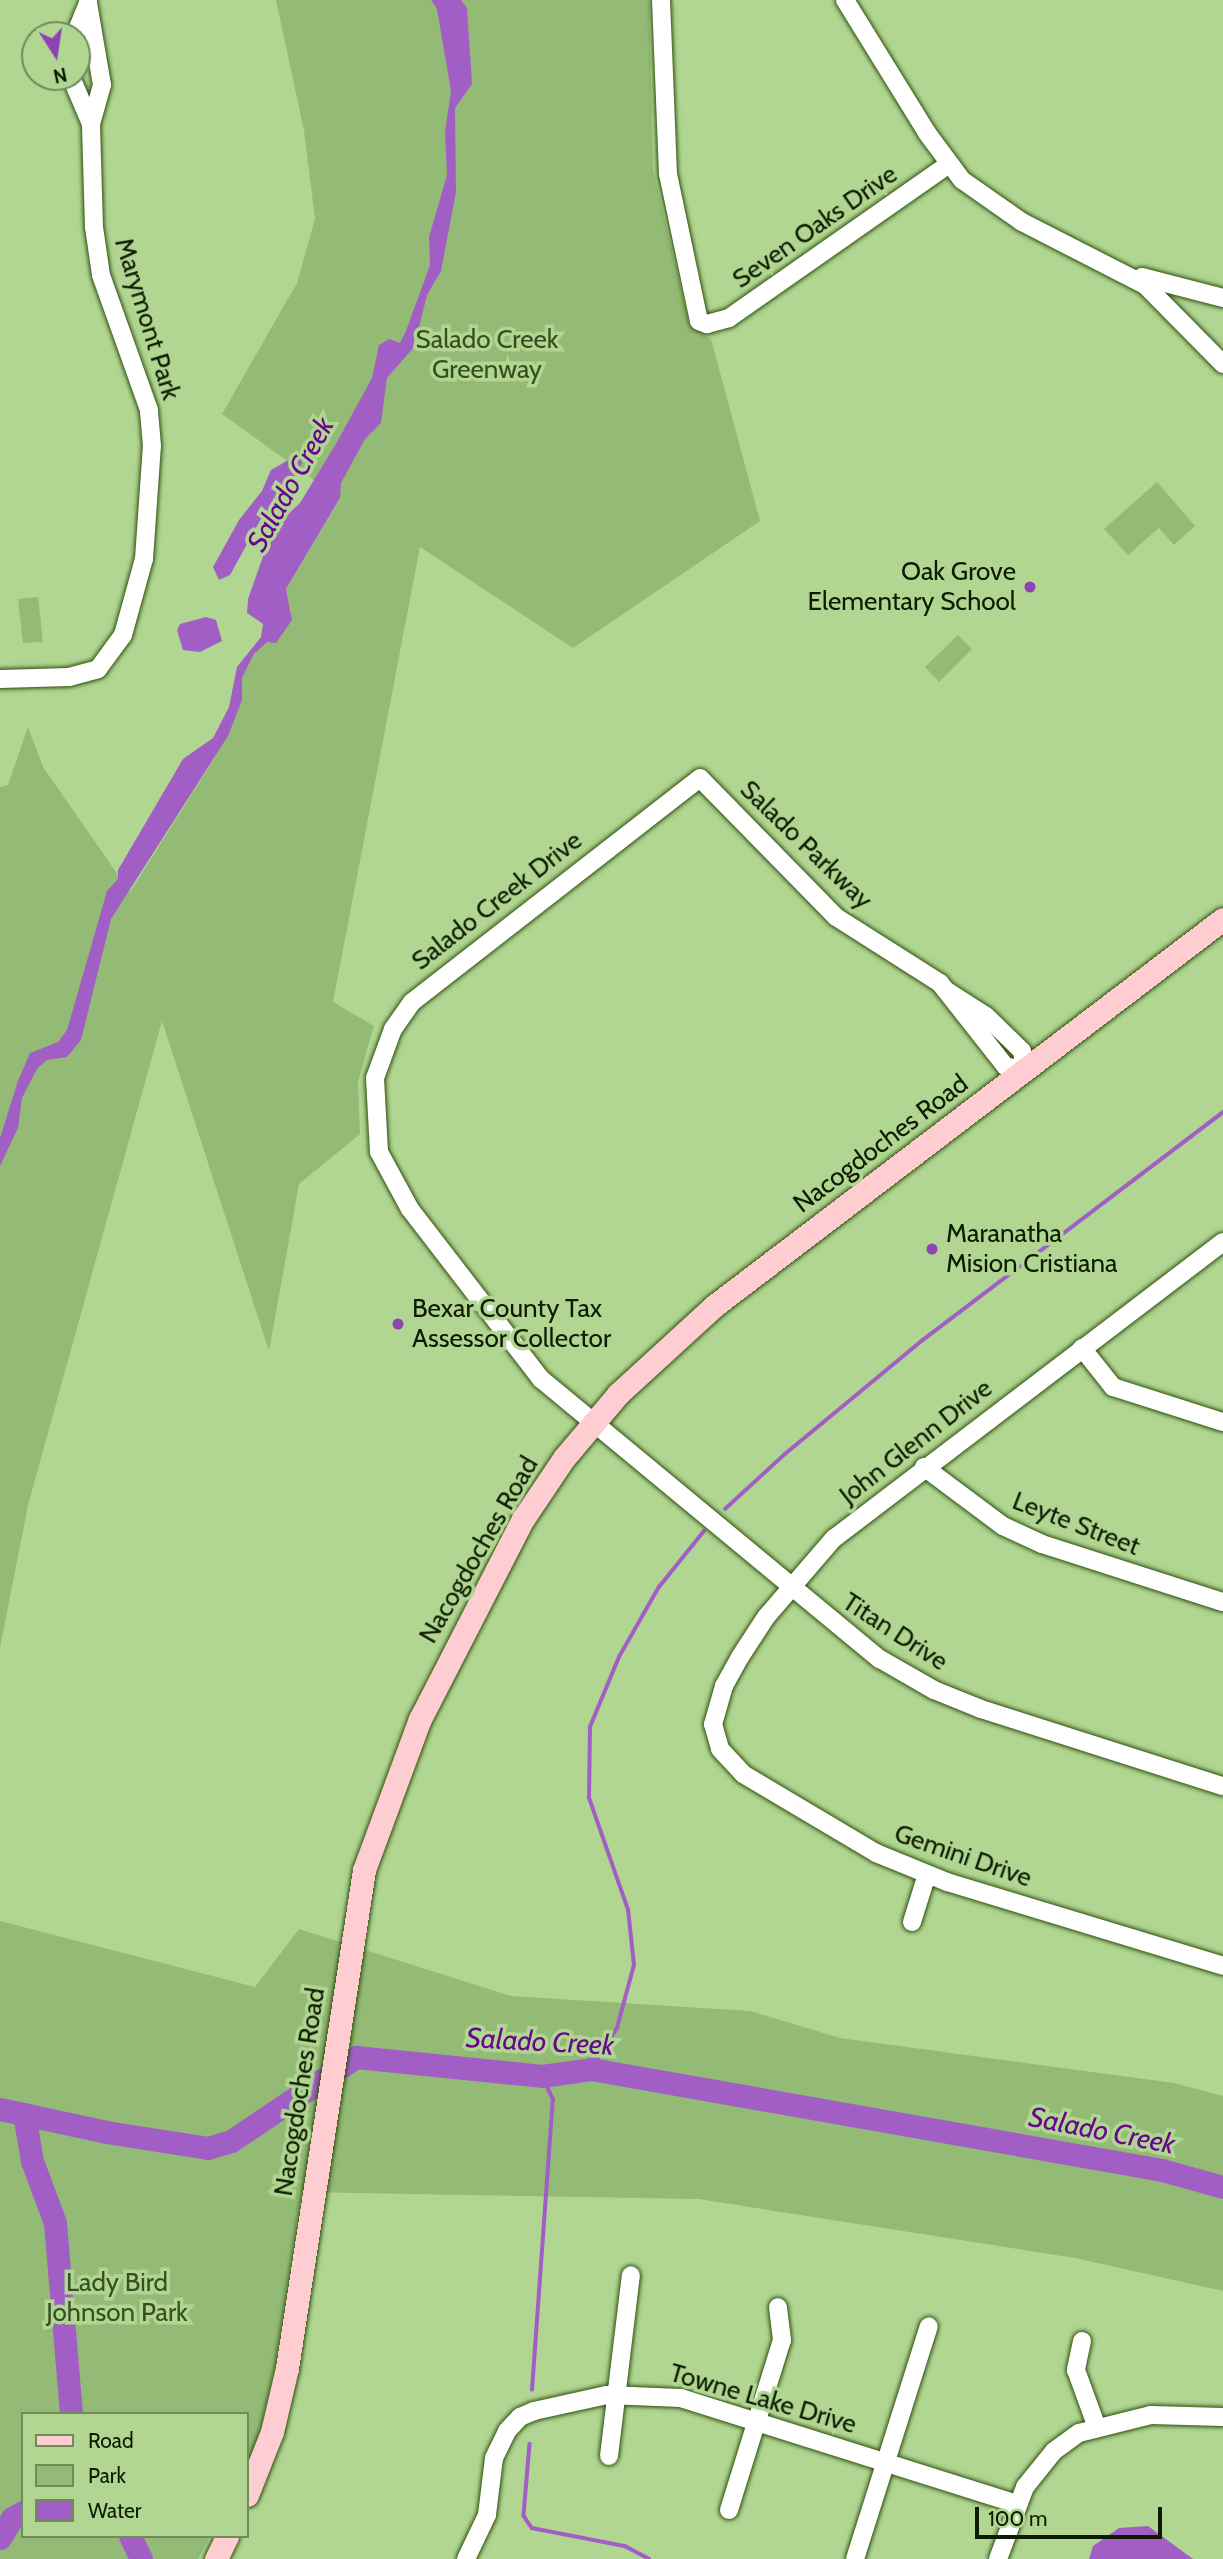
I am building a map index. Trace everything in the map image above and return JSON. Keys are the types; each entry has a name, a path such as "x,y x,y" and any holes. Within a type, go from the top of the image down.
{"main road":[{"name":"Nacogdoches Road","path":"248,2492 272,2432 287,2368 349,1952 374,1833 420,1719 523,1519 593,1424 662,1352 714,1306 1223,919"},
{"path":"216,2559 226,2538"}],"street":[{"name":"Seven Oaks Drive","path":"661,0 668,174 694,314 707,324 729,318 949,164"},
{"path":"845,0 949,164 998,208 1129,273 1223,298"},
{"name":"Marymont Park","path":"80,21 88,1"},
{"name":"Marymont Park","path":"0,679 69,677 98,669 123,635 144,559 152,429 145,395 97,255 91,124 102,85 88,1"},
{"name":"Marymont Park","path":"77,91 91,124"},
{"path":"1129,273 1169,306 1223,364"},
{"name":"Salado Parkway","path":"700,778 836,917 910,960 947,991 986,1016 1022,1051 1026,1069"},
{"name":"Salado Creek Drive","path":"593,1424 534,1371 395,1188 379,1152 374,1100 379,1062 412,1002 700,778"},
{"name":"John Glenn Drive","path":"717,1740 713,1710 723,1686 790,1588 834,1538 1223,1242"},
{"path":"1082,1348 1114,1387 1223,1422"},
{"name":"Titan Drive","path":"593,1424 880,1659 954,1699 1223,1786"},
{"name":"Leyte Street","path":"924,1467 975,1508 1032,1540 1223,1602"},
{"name":"Gemini Drive","path":"717,1740 743,1774 858,1845 928,1874 1223,1966"},
{"path":"912,1923 928,1874"},
{"path":"609,2456 631,2275"},
{"path":"729,2510 782,2340 778,2307"},
{"path":"855,2559 929,2326"},
{"path":"1082,2341 1076,2370 1096,2426"},
{"name":"Towne Lake Drive","path":"466,2559 487,2515 494,2458 507,2431 520,2417 553,2404 617,2394 681,2398 1017,2504"},
{"path":"998,2559 1017,2504 1034,2474 1054,2451 1096,2426 1151,2415 1223,2417"}],"green space":[{"name":"Salado Creek Greenway","path":"276,0 649,0 653,169 689,325 711,339 760,521 573,648 420,547 333,1002 374,1026 358,1081 360,1134 299,1184 269,1351 162,1021 28,1505 0,1648 0,787 8,785 28,727 43,767 130,892 214,759 242,700 242,678 254,654 291,612 286,589 340,499 222,414 297,283 315,219 304,131"},
{"path":"1157,482 1195,526 1174,545 1159,528 1128,555 1104,529"},
{"path":"38,597 43,642 23,643 18,599"},
{"path":"958,635 972,649 939,682 925,667"},
{"name":"Lady Bird Johnson Park","path":"0,1921 255,1987 299,1929 511,1996 750,2011 840,2038 1174,2083 1223,2096 1223,2291 1075,2258 699,2199 301,2192 275,2365 258,2438 248,2461 248,2412 21,2412 21,2538 209,2538 198,2559 0,2559"}],"water":[{"path":"431,0 461,0 467,8 472,84 455,108 456,192 441,271 427,295 414,347 387,378 381,423 365,439 341,483 340,498 286,589 292,620 276,643 267,642 254,654 242,678 242,700 228,736 111,919 81,1040 67,1057 47,1060 37,1069 22,1098 18,1128 0,1166 0,1138 18,1081 30,1053 58,1042 67,1030 107,891 118,879 118,870 183,759 213,738 229,707 237,667 261,637 263,624 247,613 248,599 273,528 300,503 337,442 372,378 379,345 389,339 400,343 406,331 430,265 429,237 447,175 445,132 451,91 437,9"},
{"path":"299,454 302,463 285,493 262,517 230,575 219,580 213,567 239,520 262,491 271,470"},
{"path":"206,617 216,620 222,641 200,652 183,650 177,630 180,624"},
{"path":"1148,2526 1193,2559 1089,2559 1093,2546 1119,2528"}],"waterway":[{"path":"725,1509 785,1454 923,1340 1223,1112"},
{"path":"591,2069 617,2028 634,1965 628,1910 589,1798 590,1727 619,1657 659,1587 704,1531"},
{"name":"Salado Creek","path":"0,2109 106,2132 208,2148 231,2141 356,2057 542,2076 591,2069 1162,2170 1223,2187"},
{"path":"532,2390 553,2100 542,2076"},
{"path":"24,2114 32,2161 55,2223 71,2412"},
{"path":"530,2444 524,2516 532,2528 625,2546 649,2559"},
{"path":"0,2538 12,2518 21,2513"},
{"path":"131,2538 141,2559"}],"place":[{"name":"Oak Grove Elementary School","path":"1030,587"},
{"name":"Maranatha Mision Cristiana","path":"932,1249"},
{"name":"Bexar County Tax Assessor Collector","path":"398,1324"}]}
